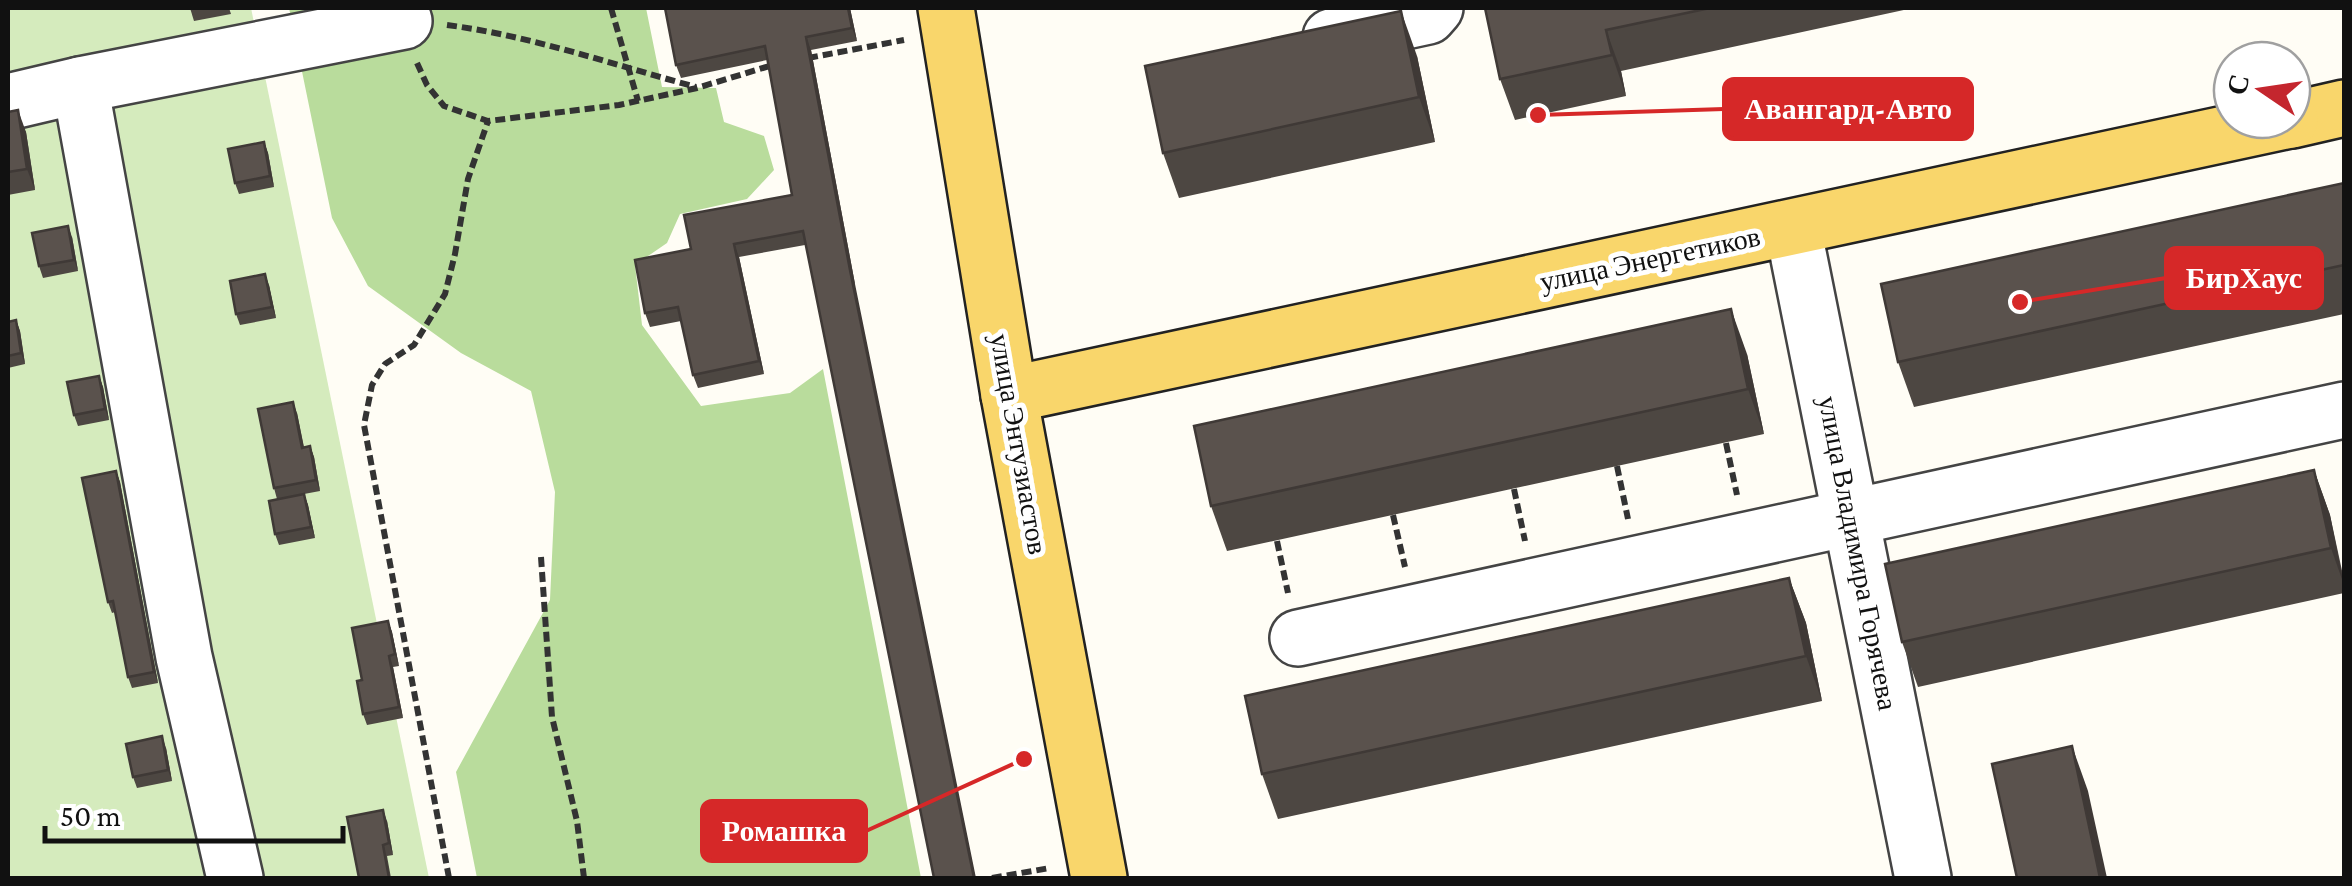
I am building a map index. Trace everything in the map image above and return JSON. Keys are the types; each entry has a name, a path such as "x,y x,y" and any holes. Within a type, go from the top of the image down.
{"main road":[{"name":"улица Энтузиастов","path":"948,19 1010,395 1097,869"},
{"name":"улица Энергетиков","path":"2312,115 2344,108"},
{"name":"улица Энергетиков","path":"1010,395 2212,137"}],"street":[{"path":"1282,48 1428,16 1435,8"},
{"path":"8,102 404,21"},
{"path":"80,85 184,656 236,878"},
{"name":"улица Владимира Горячева","path":"1793,228 1923,878"},
{"path":"1298,638 2344,410"}],"path":[{"path":"610,8 638,101"},
{"path":"807,58 948,19"},
{"path":"697,88 480,29 404,21 427,86 444,106 488,121 638,101 697,88 789,62"},
{"path":"449,878 364,425 372,385 385,364 414,344 444,294 468,179 488,121"},
{"path":"542,556 552,717 577,820 584,878"},
{"path":"992,878 1097,869"}],"green space":[{"path":"8,8 251,8 429,878 8,878"},
{"path":"289,8 646,8 662,87 716,88 724,122 764,136 774,170 747,199 680,214 667,243 635,265 642,325 701,406 790,393 823,369 921,878 477,878 456,772 550,600 555,492 531,391 461,353 368,286 332,218"}],"building":[{"path":"665,8 848,8 852,28 806,37 974,878 934,878 803,231 734,244 759,361 693,375 678,307 645,313 635,260 691,249 684,215 792,195 765,46 676,65"},
{"path":"1485,8 1710,8 1606,30 1612,55 1500,79"},
{"path":"1401,11 1419,97 1163,153 1145,66"},
{"path":"18,110 27,169 8,172 8,112"},
{"path":"264,142 270,176 235,183 228,149"},
{"path":"2344,183 2344,265 1898,362 1881,284"},
{"path":"68,226 74,260 39,266 32,233"},
{"path":"265,274 272,307 236,314 230,281"},
{"path":"1731,309 1748,389 1211,506 1194,426"},
{"path":"16,320 21,353 8,356 8,322"},
{"path":"99,376 105,409 74,415 67,382"},
{"path":"293,402 302,448 310,446 316,480 274,488 258,409"},
{"path":"2314,470 2331,548 1902,642 1885,564"},
{"path":"116,471 154,672 128,677 82,478"},
{"path":"304,494 311,527 275,534 269,501"},
{"path":"1789,578 1806,656 1262,774 1245,696"},
{"path":"388,621 395,654 389,656 399,707 363,714 357,681 362,680 352,628"},
{"path":"162,736 168,770 133,777 126,744"},
{"path":"2072,746 2100,878 2017,878 1992,764"},
{"path":"383,810 389,843 383,845 389,878 359,878 347,817"}],"place":[{"name":"Авангард-Авто","path":"1538,115"},
{"name":"БирХаус","path":"2020,302"},
{"name":"Ромашка","path":"1024,759"}]}
